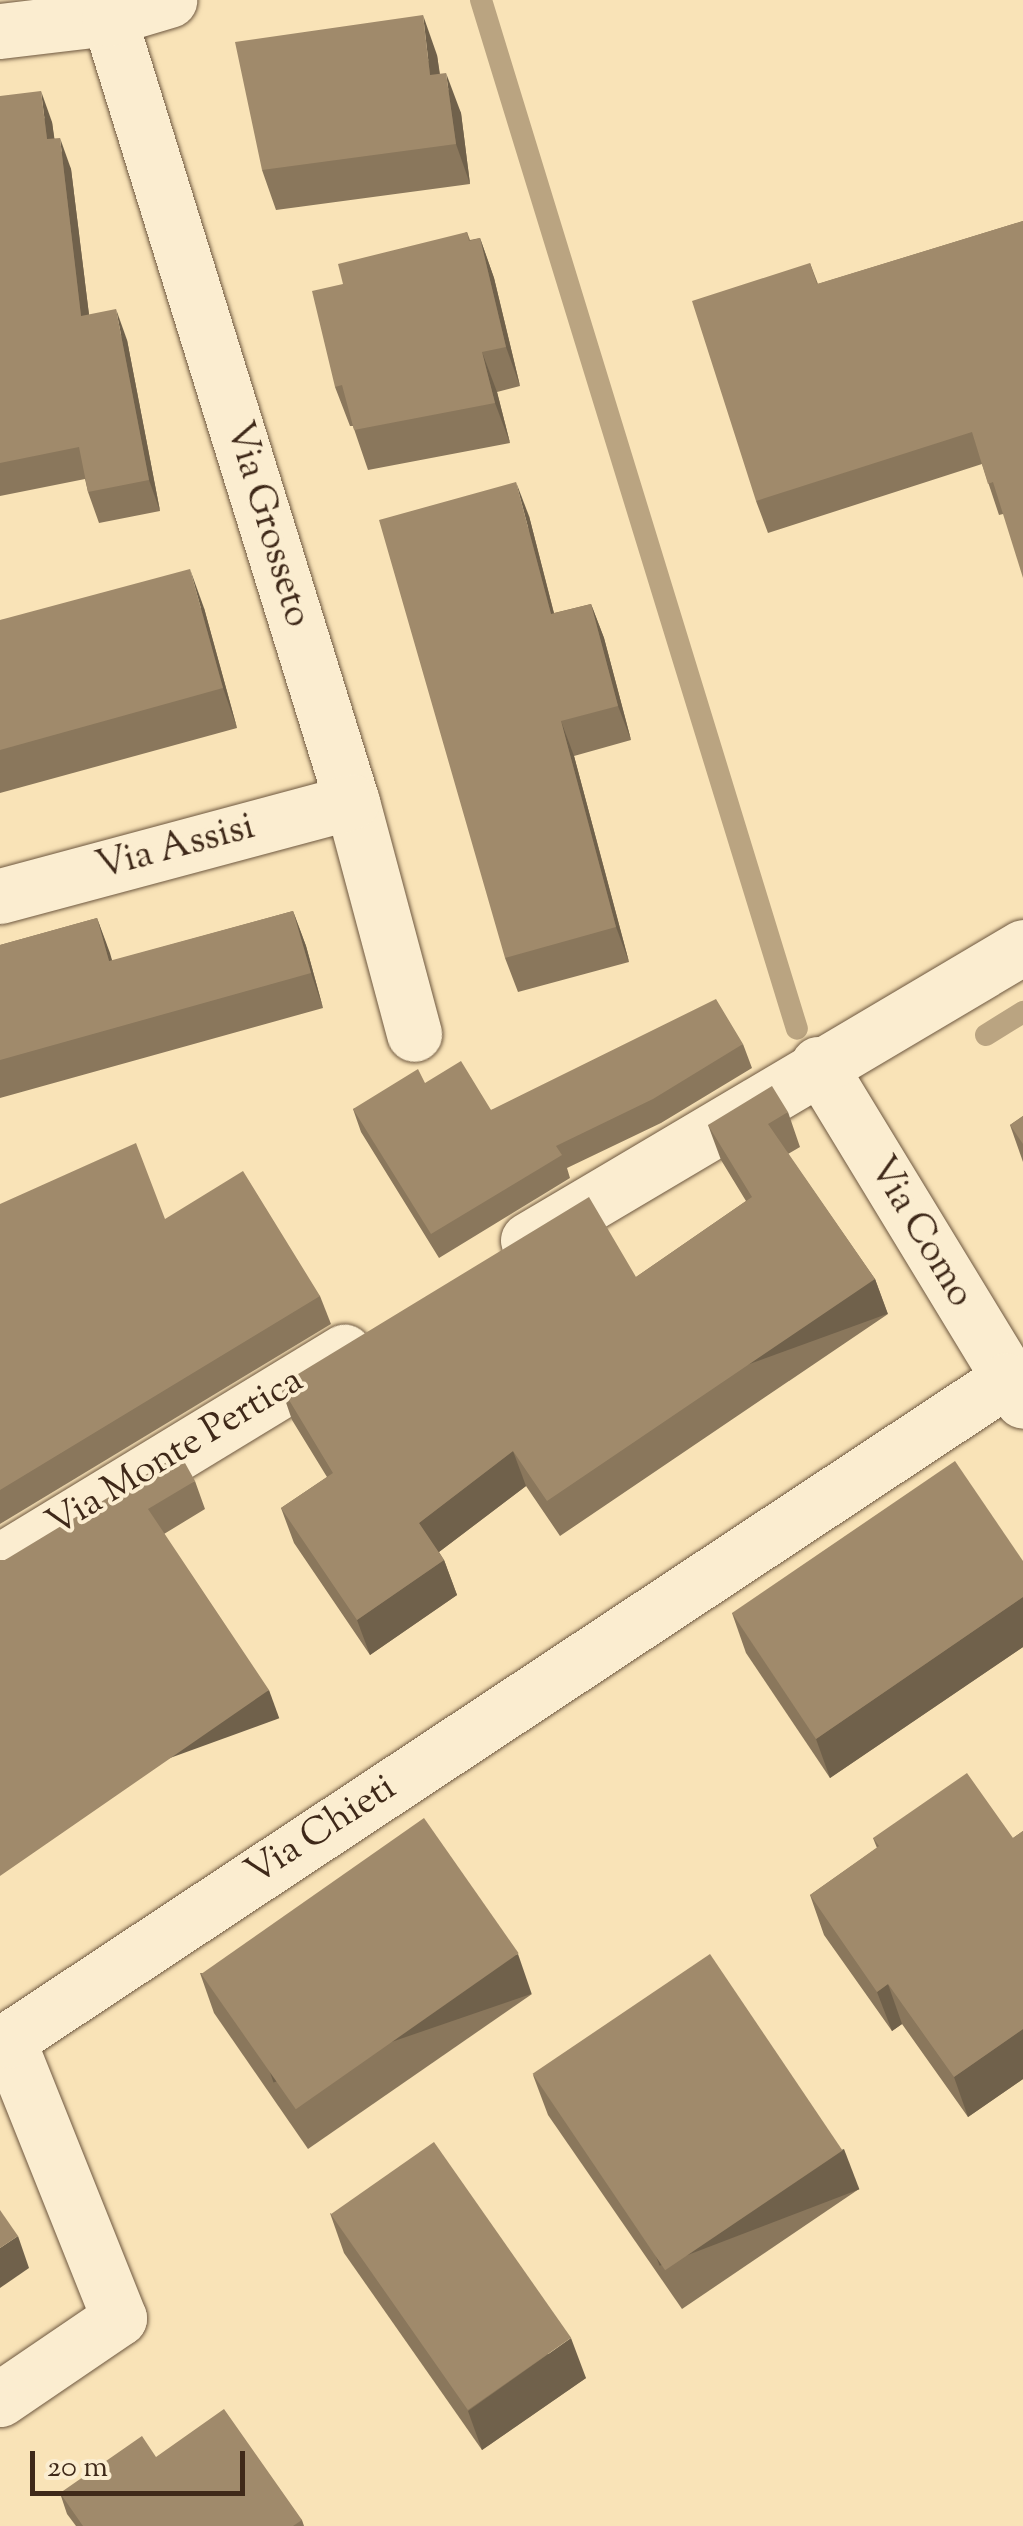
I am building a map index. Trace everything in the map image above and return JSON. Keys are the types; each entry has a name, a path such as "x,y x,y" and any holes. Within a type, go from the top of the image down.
{"street":[{"path":"0,32 109,18 169,0"},
{"name":"Via Grosseto","path":"109,18 352,802 414,1034"},
{"name":"Via Assisi","path":"0,896 352,802"},
{"path":"477,1271 818,1064 1023,948"},
{"name":"Via Como","path":"818,1064 1015,1390"},
{"name":"Via Monte Pertica","path":"0,1561 392,1322"},
{"name":"Via Chieti","path":"0,2400 119,2318 8,2040 1015,1390"}],"building":[{"path":"423,15 430,75 446,73 456,144 262,170 235,42"},
{"path":"41,91 47,139 60,138 81,316 116,309 149,480 88,492 79,447 0,463 0,96"},
{"path":"1023,221 1023,578 993,482 988,484 972,432 756,501 692,301 810,263 817,284"},
{"path":"467,232 469,241 480,238 506,347 482,352 495,403 354,430 342,385 335,387 312,291 343,284 338,264"},
{"path":"516,482 551,614 591,604 618,706 561,721 616,927 505,958 379,520"},
{"path":"190,569 223,688 0,750 0,620"},
{"path":"293,911 311,973 0,1060 0,945 97,918 109,961"},
{"path":"716,999 743,1044 653,1099 556,1146 562,1155 431,1234 353,1109 418,1069 425,1083 461,1061 491,1110"},
{"path":"772,1086 788,1112 768,1124 875,1279 547,1501 513,1451 419,1523 444,1560 357,1620 281,1508 333,1473 280,1385 589,1197 636,1277 752,1197 708,1125"},
{"path":"1023,1116 1023,1144 1010,1125"},
{"path":"136,1143 165,1219 243,1171 320,1296 0,1490 0,1204"},
{"path":"180,1454 195,1481 148,1509 269,1690 0,1876 0,1560"},
{"path":"955,1461 1023,1561 1023,1597 816,1739 732,1613"},
{"path":"967,1773 1013,1838 1023,1831 1023,2029 954,2077 888,1984 877,1992 810,1895 879,1846 873,1838"},
{"path":"424,1818 519,1953 296,2109 201,1974"},
{"path":"710,1954 843,2150 665,2270 533,2074"},
{"path":"434,2142 571,2338 468,2410 331,2214"},
{"path":"0,2210 18,2236 0,2248"},
{"path":"224,2409 302,2520 293,2526 83,2526 60,2493 142,2436 156,2457"}],"waterway":[{"path":"481,0 797,1029"},
{"path":"986,1035 1023,1012"}]}
